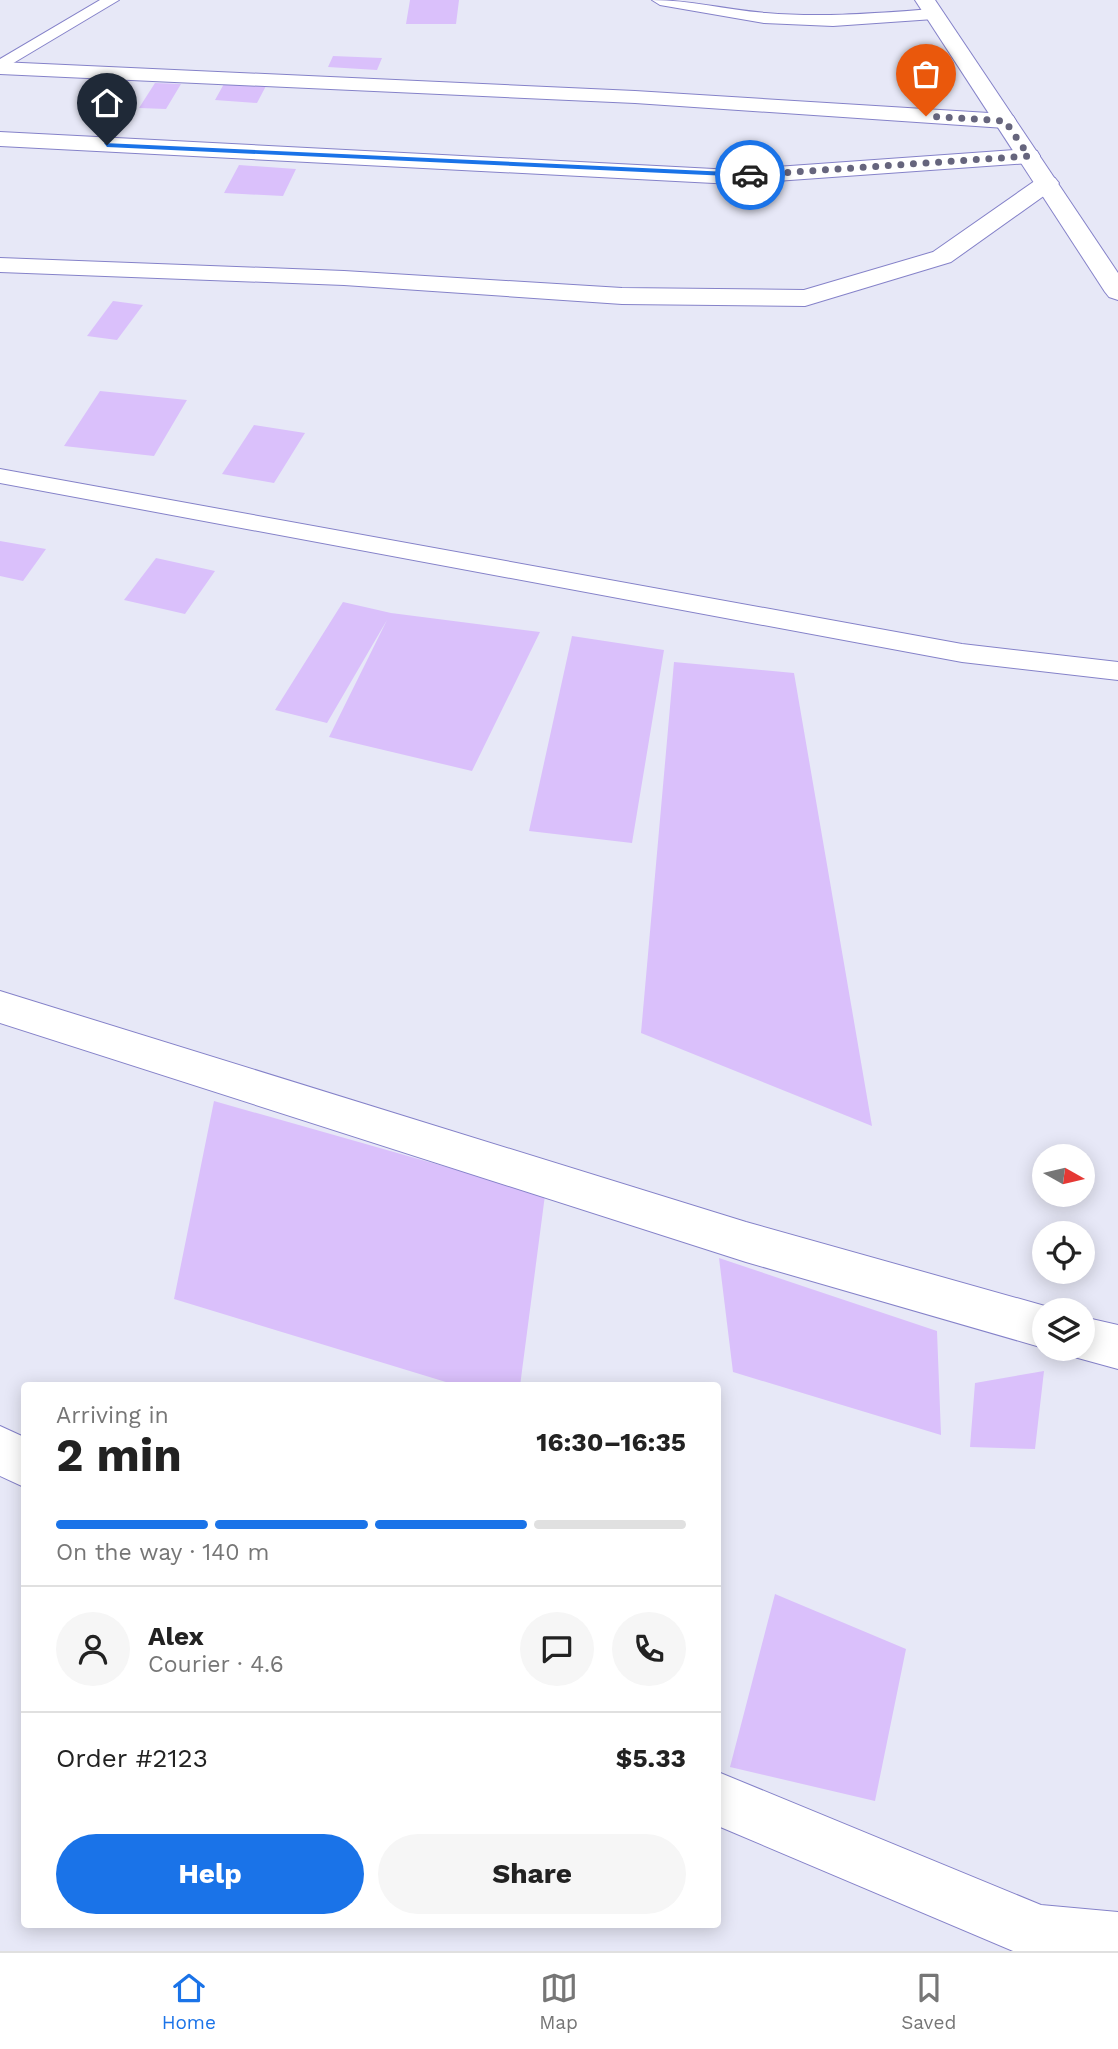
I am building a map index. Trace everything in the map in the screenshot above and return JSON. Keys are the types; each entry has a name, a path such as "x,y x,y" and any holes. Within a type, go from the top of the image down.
{"street":[{"path":"929,7 1118,292"},
{"path":"0,67 635,97 1005,121"},
{"path":"0,139 733,177 1029,156"},
{"path":"0,265 344,278 622,296 805,298 942,257 1047,183"},
{"path":"0,1007 720,1233 1032,1324"},
{"path":"1095,1343 1111,1348 1118,1347"},
{"path":"0,1450 21,1461"},
{"path":"721,1800 1041,1934 1118,1941"}],"lane":[{"path":"0,67 111,0"},
{"path":"660,0 764,18 833,21 929,7"},
{"path":"0,476 962,653 1118,671"}],"building":[{"path":"410,0 459,0 456,24 406,24"},
{"path":"333,56 382,58 377,70 328,67"},
{"path":"225,82 267,84 257,103 215,100"},
{"path":"155,83 181,84 166,109 139,108"},
{"path":"239,165 296,169 283,196 224,193"},
{"path":"113,301 143,305 117,340 87,336"},
{"path":"100,391 187,400 154,456 64,446"},
{"path":"254,425 305,433 274,483 222,474"},
{"path":"0,541 46,549 23,581 0,576"},
{"path":"156,558 215,571 185,614 124,600"},
{"path":"343,602 391,613 540,632 472,771 329,737 387,620 327,723 275,710"},
{"path":"572,636 664,650 632,843 529,831"},
{"path":"674,662 794,673 872,1126 641,1033"},
{"path":"214,1101 545,1195 521,1382 446,1382 174,1299"},
{"path":"719,1258 937,1331 941,1435 733,1372"},
{"path":"1044,1371 1035,1449 970,1447 975,1383"},
{"path":"775,1594 906,1649 875,1801 730,1767"}],"way so far":[{"path":"750,175 1029,156 1005,121 926,116"}],"route":[{"path":"107,145 733,177 750,175"}]}
